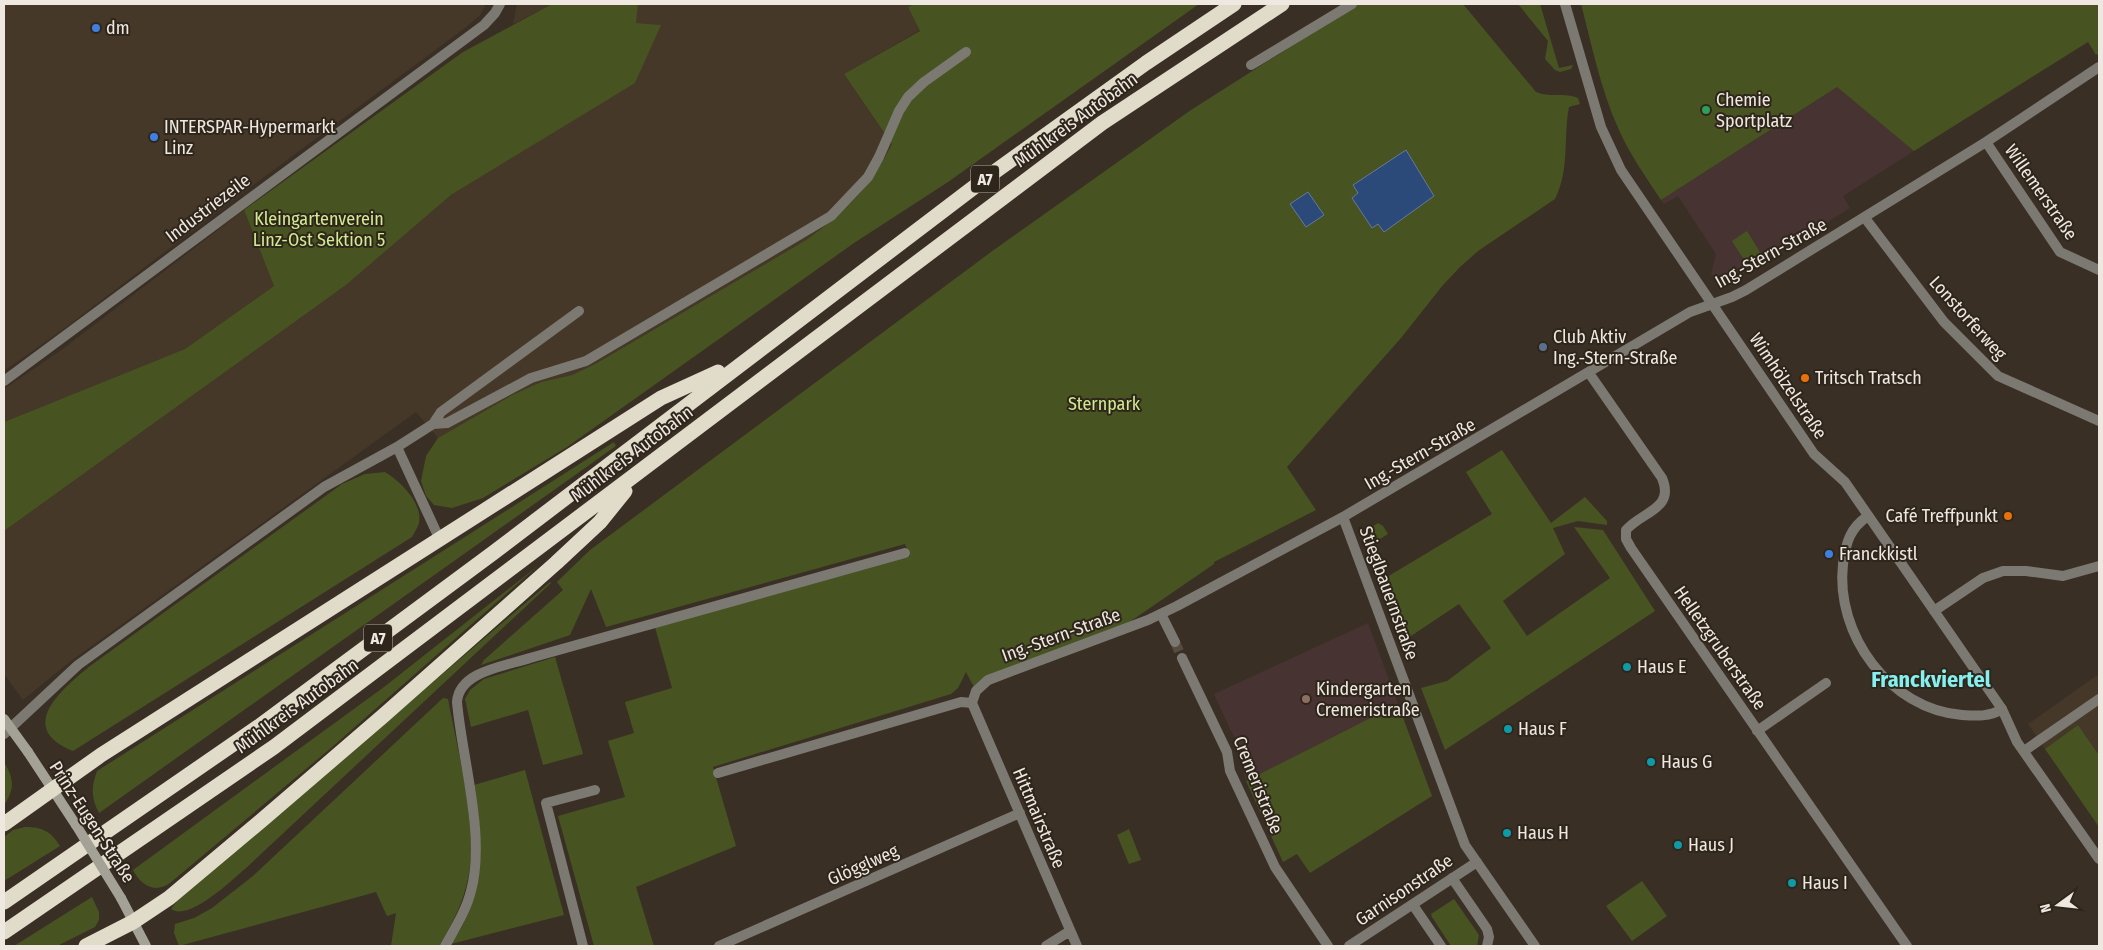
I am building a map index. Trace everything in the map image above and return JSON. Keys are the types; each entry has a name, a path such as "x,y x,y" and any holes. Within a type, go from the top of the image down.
{"highway":[{"name":"Mühlkreis Autobahn","path":"4,902 273,716 1080,109 1234,4"},
{"name":"Mühlkreis Autobahn","path":"4,932 274,747 1102,123 1282,4"},
{"path":"4,824 102,754 661,398 742,362"},
{"path":"86,946 133,922 169,898 262,820 549,569 600,522 643,469"}],"main road":[{"name":"Prinz-Eugen-Straße","path":"4,719 76,824 121,898 146,946"}],"street":[{"name":"Industriezeile","path":"4,381 484,25 495,14 500,4"},
{"path":"1251,65 1352,4"},
{"name":"Wimhölzelstraße","path":"1565,4 1598,120 1610,151 1814,454 1845,482 2002,709 2024,751 2099,859"},
{"path":"432,424 447,422 531,378 586,361 831,216 868,177 899,111 908,97 924,82 966,52"},
{"name":"Ing.-Stern-Straße","path":"972,703 976,690 988,680 1161,614 1344,518 1690,312 1739,294 1986,142 2099,66"},
{"name":"Willemerstraße","path":"1986,142 2060,252 2099,270"},
{"name":"Lonstorferweg","path":"1865,218 1944,322 1998,376 2099,420"},
{"path":"4,734 78,665 324,487 397,447 432,424 441,412 579,311"},
{"name":"Helletzgruberstraße","path":"1589,372 1662,478 1666,487 1666,497 1661,503 1632,523 1626,530 1626,539 1907,946"},
{"path":"397,447 440,540"},
{"path":"1868,516 1856,524 1848,540 1842,575 1845,609 1858,642 1867,656 1891,684 1921,704 1956,714 1975,716 1994,715 2002,709"},
{"name":"Stieglbauernstraße","path":"1344,518 1465,845 1535,946"},
{"path":"445,946 467,903 476,864 476,837 457,702 460,688 467,681 481,674 530,658 905,553"},
{"path":"1934,612 1983,578 2003,571 2026,571 2063,576 2099,566"},
{"path":"1161,614 1175,642"},
{"name":"Cremeristraße","path":"1182,658 1227,752 1230,772 1275,867 1328,946"},
{"path":"1758,730 1826,683"},
{"path":"2024,751 2099,699"},
{"path":"718,773 961,702 972,703"},
{"name":"Hittmairstraße","path":"972,703 1077,946"},
{"path":"583,946 546,803 595,790"},
{"name":"Glögglweg","path":"719,946 1020,813"},
{"name":"Garnisonstraße","path":"1349,946 1477,862"},
{"path":"1452,878 1487,929 1487,946"},
{"path":"1413,905 1441,946"},
{"path":"1046,946 1070,931"}],"shaded area":[{"name":"INTERSPAR-Hypermarkt Linz","path":"4,4 486,4 480,15 465,28 229,203 65,328 4,371"},
{"path":"517,4 552,4 513,24"},
{"path":"638,4 914,4 908,7 920,30 844,74 892,144 880,167 861,194 836,218 806,240 597,363 572,375 541,382 512,395 438,438 416,412 71,661 23,700 4,674 4,531 346,285 451,195 533,145 660,25 636,23"},
{"path":"1837,87 1914,151 1843,196 1850,208 1771,258 1732,278 1725,280 1715,278 1711,274 1716,254 1678,196 1664,204 1661,200"},
{"path":"244,210 274,286 185,349 4,422 4,389 60,351"},
{"name":"Kindergarten Cremeristraße","path":"1368,623 1398,704 1246,781 1242,767 1250,762 1231,731 1214,694"},
{"path":"2099,674 2099,755 2078,725 2045,749 2028,724"}],"green space":[{"name":"Kleingartenverein Linz-Ost Sektion 5","path":"552,4 638,4 636,23 661,25 635,83 451,195 346,285 4,531 4,422 185,349 274,286 244,210 463,52"},
{"path":"914,4 1199,4 948,182 854,243 567,447 483,498 452,508 434,505 426,496 421,481 426,456 438,438 512,395 541,382 572,375 597,363 806,240 845,209 865,187 892,144 844,74 920,31 908,7"},
{"name":"Sternpark","path":"1358,4 1463,4 1536,92 1547,95 1573,96 1578,98 1580,104 1569,107 1563,176 1555,199 1478,251 1460,267 1443,285 1401,338 1287,467 1316,510 1214,562 1214,564 1112,634 976,691 966,672 958,688 951,694 713,767 736,846 636,887 654,946 594,946 558,816 625,797 608,741 634,733 625,702 672,688 655,627 910,556 905,544 606,627 591,589 570,635 481,665 484,660 563,590 557,582 590,550 991,252 1191,110"},
{"path":"1518,4 1540,4 1559,68 1573,65 1571,69 1560,72 1555,70 1545,59 1548,41"},
{"name":"Chemie Sportplatz","path":"1581,4 2099,4 2099,53 2096,55 2088,42 1914,151 1837,87 1661,200 1628,148 1619,130 1597,68"},
{"path":"1747,231 1763,257 1748,266 1732,241"},
{"path":"614,442 616,446 99,813 94,802 93,792 97,771"},
{"path":"1502,450 1551,523 1585,497 1607,521 1607,525 1578,521 1553,528 1565,554 1503,601 1527,636 1610,578 1574,527 1603,530 1655,611 1445,750 1421,688 1447,681 1491,648 1459,604 1402,642 1362,533 1378,523 1383,526 1388,534 1369,546 1387,577 1492,514 1466,472"},
{"path":"385,472 397,481 414,500 419,515 419,523 412,537 73,751 56,742 47,731 46,720 49,709 67,686 90,666 342,484 365,474"},
{"path":"539,565 331,748 170,883 159,888 153,888 144,884 136,875 133,870 384,687"},
{"path":"550,582 231,881 199,905 188,910 179,911 171,909 177,901"},
{"path":"555,657 583,754 543,765 528,710 471,727 465,699 470,690 484,679"},
{"path":"443,698 448,699 461,762 468,810 471,854 467,883 461,901 454,920 439,946 391,946 396,913 387,916 376,892 179,946 174,933 175,924 194,918 212,908 253,876"},
{"path":"1398,704 1432,796 1310,873 1297,854 1283,862 1246,781"},
{"path":"2078,725 2099,755 2099,827 2045,749"},
{"path":"4,762 10,773 12,784 10,794 4,805"},
{"path":"525,770 564,915 451,944 463,924 471,905 480,867 479,828 474,785"},
{"path":"25,827 46,831 60,846 4,881 4,837 13,830"},
{"path":"1129,829 1141,860 1129,864 1117,835"},
{"path":"1642,881 1667,916 1632,941 1606,906"},
{"path":"92,897 99,912 99,920 95,927 57,946 14,946"},
{"path":"1454,899 1479,935 1477,946 1451,946 1432,917 1431,914"}],"water":[{"path":"1406,150 1434,196 1384,232 1378,224 1372,228 1352,198 1358,193 1353,185"},
{"path":"1308,192 1324,215 1306,227 1290,204"}],"tunnel":[{"path":"1175,642 1182,658"}],"place":[{"name":"dm","path":"96,28"},
{"name":"Chemie Sportplatz","path":"1706,110"},
{"name":"INTERSPAR-Hypermarkt Linz","path":"154,137"},
{"name":"Club Aktiv Ing.-Stern-Straße","path":"1543,347"},
{"name":"Tritsch Tratsch","path":"1805,378"},
{"name":"Café Treffpunkt","path":"2008,516"},
{"name":"Franckkistl","path":"1829,554"},
{"name":"Haus E","path":"1627,667"},
{"name":"Kindergarten Cremeristraße","path":"1306,699"},
{"name":"Haus F","path":"1508,729"},
{"name":"Haus G","path":"1651,762"},
{"name":"Haus H","path":"1507,833"},
{"name":"Haus J","path":"1678,845"},
{"name":"Haus I","path":"1792,883"}],"district":[{"name":"Franckviertel","path":"1931,679"}]}
